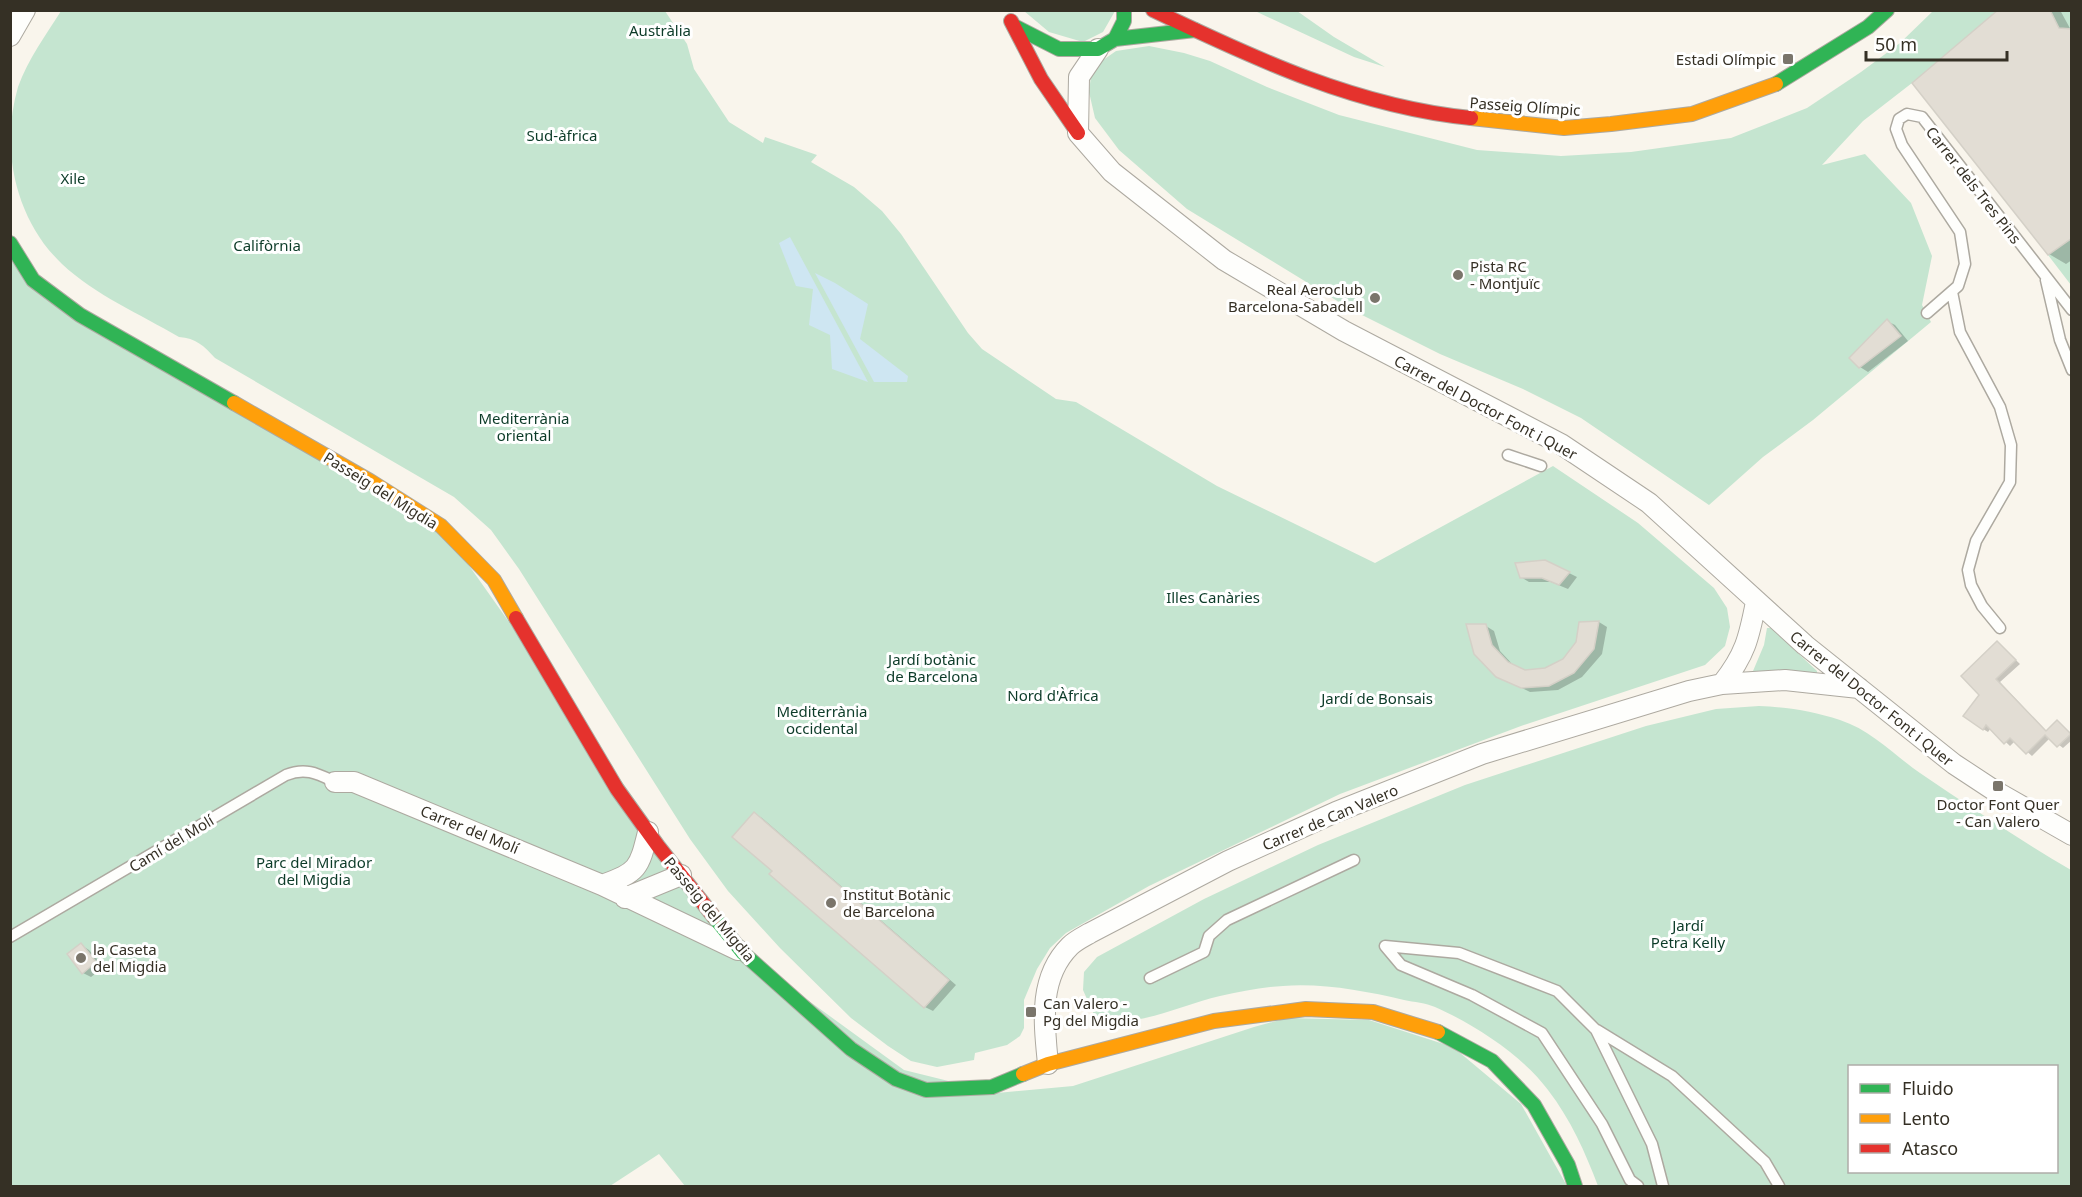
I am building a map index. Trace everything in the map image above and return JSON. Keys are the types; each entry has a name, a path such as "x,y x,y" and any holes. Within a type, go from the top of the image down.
{"street":[{"path":"10,36 25,10"},
{"path":"1007,10 1021,45 1050,96 1078,133"},
{"path":"1115,39 1124,21 1124,10"},
{"name":"Passeig Olímpic","path":"1153,10 1315,82 1376,101 1439,115 1564,128 1692,114 1775,85 1868,27 1887,10"},
{"path":"1014,26 1059,49 1098,50"},
{"path":"1078,133 1078,76 1098,50 1115,39 1195,30"},
{"name":"Carrer del Doctor Font i Quer","path":"1078,133 1112,172 1224,260 1344,331 1562,444 1649,503 1805,645 1954,764 1995,791 2072,835"},
{"name":"Passeig del Migdia","path":"10,243 33,280 80,315 369,481 441,526 494,580 617,789 743,953 851,1050 896,1079 926,1090 992,1087 1048,1064 1214,1021 1306,1009 1373,1012 1432,1029 1492,1061 1534,1105 1568,1165 1575,1186"},
{"path":"1722,684 1738,663 1749,635 1756,602"},
{"name":"Carrer de Can Valero","path":"1048,1064 1044,1000 1057,962 1071,945 1228,861 1336,812 1471,758 1689,691 1722,684 1785,680 1859,688"},
{"name":"Carrer del Molí","path":"335,782 354,782 614,891 743,953"},
{"path":"614,891 636,869 642,858 648,832"},
{"path":"614,891 681,875"}],"lane":[{"name":"Carrer dels Tres Pins","path":"1927,313 1958,286 1965,264 1960,232 1902,145 1896,129 1899,119 1907,114 1922,117 2072,310"},
{"path":"2045,276 2060,340 2072,370"},
{"path":"1952,292 1960,332 2000,407 2011,445 2010,482 1977,541 1968,570 1971,585 1982,606 2000,628"},
{"path":"1508,455 1541,466"},
{"name":"Camí del Molí","path":"10,937 286,775 299,771 313,771 335,782"},
{"path":"1150,978 1204,952 1209,936 1227,920 1354,860"},
{"path":"1638,1186 1630,1180 1602,1124 1542,1033 1472,995 1401,964 1386,946 1459,953 1557,991 1596,1029 1672,1076 1765,1162 1779,1186"},
{"path":"1596,1029 1652,1144 1663,1186"}],"green space":[{"name":"Jardí botànic de Barcelona","path":"61,11 665,11 687,44 694,69 729,122 763,143 765,137 817,155 811,162 854,187 882,211 901,234 968,333 982,349 1056,399 1076,402 1217,486 1375,563 1553,466 1638,523 1714,588 1727,608 1730,627 1725,646 1705,665 1521,726 1340,794 1149,886 1066,933 1050,948 1037,969 1024,1000 1024,1028 1020,1036 1007,1045 975,1053 974,1060 937,1067 911,1061 851,1018 780,948 728,891 690,839 519,569 491,530 454,497 215,358 199,343 179,337 103,295 62,264 46,246 33,226 16,182 11,134 13,110 22,77"},
{"path":"1024,11 1115,11 1103,32 1083,42 1049,32"},
{"path":"1255,11 1297,11 1334,37 1385,67 1354,57"},
{"path":"1933,11 1998,11 1863,121 1822,165 1865,154 1911,203 1932,256 1922,305 1931,322 1813,420 1763,457 1709,505 1581,418 1523,389 1440,354 1352,310 1187,209 1119,150 1095,118 1089,92 1091,76 1096,65 1116,51 1149,46 1210,61 1267,87 1339,115 1477,150 1561,156 1631,152 1731,138 1807,108 1900,43"},
{"path":"2050,11 2071,11 2071,32 2068,28 2059,28"},
{"path":"2071,236 2071,285 2048,255"},
{"name":"Parc del Mirador del Migdia","path":"10,243 33,280 441,526 743,953 904,1070 997,1093 1073,1086 1287,1018 1369,1020 1453,1047 1521,1104 1567,1186 685,1186 659,1154 610,1186 11,1186"},
{"path":"1767,628 1771,628 1817,671 1817,675 1753,671 1764,645"},
{"name":"Jardí Petra Kelly","path":"1759,706 1790,708 1840,720 1872,736 1920,773 2071,870 2071,1186 1598,1186 1583,1149 1570,1125 1538,1077 1497,1042 1466,1022 1431,1006 1344,988 1298,985 1267,987 1220,996 1158,1015 1127,1021 1096,1019 1083,990 1084,972 1097,957 1204,899 1318,845 1465,785 1646,726 1716,709"}],"water":[{"path":"790,237 868,382 832,369 830,335 809,325 813,289 796,286 779,243"},
{"path":"815,273 868,304 860,339 908,376 907,382 874,382"}],"building":[{"path":"1998,10 2050,10 2059,28 2072,29 2072,238 2048,255 1912,83"},
{"path":"1887,319 1901,336 1859,368 1849,358"},
{"path":"1545,560 1570,572 1559,585 1542,578 1520,578 1515,563"},
{"path":"1599,621 1594,649 1574,673 1549,686 1521,688 1496,677 1474,654 1466,624 1486,624 1492,645 1508,662 1525,670 1545,668 1563,659 1576,642 1579,622"},
{"path":"1997,641 2016,660 1996,679 2046,731 2057,720 2071,734 2057,747 2045,735 2026,754 2010,738 2004,744 1986,725 1983,730 1963,716 1979,695 1961,676"},
{"name":"Institut Botànic de Barcelona","path":"754,812 949,980 924,1008 769,874 772,871 732,837"},
{"name":"la Caseta del Migdia","path":"81,943 96,962 82,974 67,954"}],"traffic: fast":[{"path":"1115,39 1124,21 1124,10"},
{"path":"1776,84 1868,27 1887,10"},
{"path":"1014,26 1059,49 1098,49 1115,39 1195,30"},
{"path":"10,243 33,280 80,315 234,403"},
{"path":"714,917 743,953 851,1049 896,1079 926,1090 992,1087 1023,1074"},
{"path":"1438,1032 1492,1061 1534,1105 1568,1165 1575,1186"}],"traffic: slow":[{"path":"1471,118 1564,128 1611,124 1692,114 1776,84"},
{"path":"234,403 370,481 441,526 494,580 516,618"},
{"path":"1023,1074 1048,1064 1214,1021 1306,1009 1373,1012 1438,1032"}],"traffic: jam":[{"path":"1153,10 1269,63 1348,92 1429,112 1471,118"},
{"path":"1011,21 1041,79 1078,133"},
{"path":"516,618 617,789 714,917"}],"place":[{"name":"Estadi Olímpic","path":"1788,59"},
{"name":"Pista RC - Montjuïc","path":"1458,275"},
{"name":"Real Aeroclub Barcelona-Sabadell","path":"1375,298"},
{"name":"Doctor Font Quer - Can Valero","path":"1998,786"},
{"name":"Institut Botànic de Barcelona","path":"831,903"},
{"name":"la Caseta del Migdia","path":"81,958"},
{"name":"Can Valero - Pg del Migdia","path":"1031,1012"}],"park label":[{"name":"Austràlia","path":"660,30"},
{"name":"Sud-àfrica","path":"562,135"},
{"name":"Xile","path":"73,178"},
{"name":"Califòrnia","path":"267,245"},
{"name":"Mediterrània oriental","path":"524,426"},
{"name":"Illes Canàries","path":"1213,597"},
{"name":"Nord d'Àfrica","path":"1053,695"},
{"name":"Jardí de Bonsais","path":"1377,698"},
{"name":"Mediterrània occidental","path":"822,720"}]}
